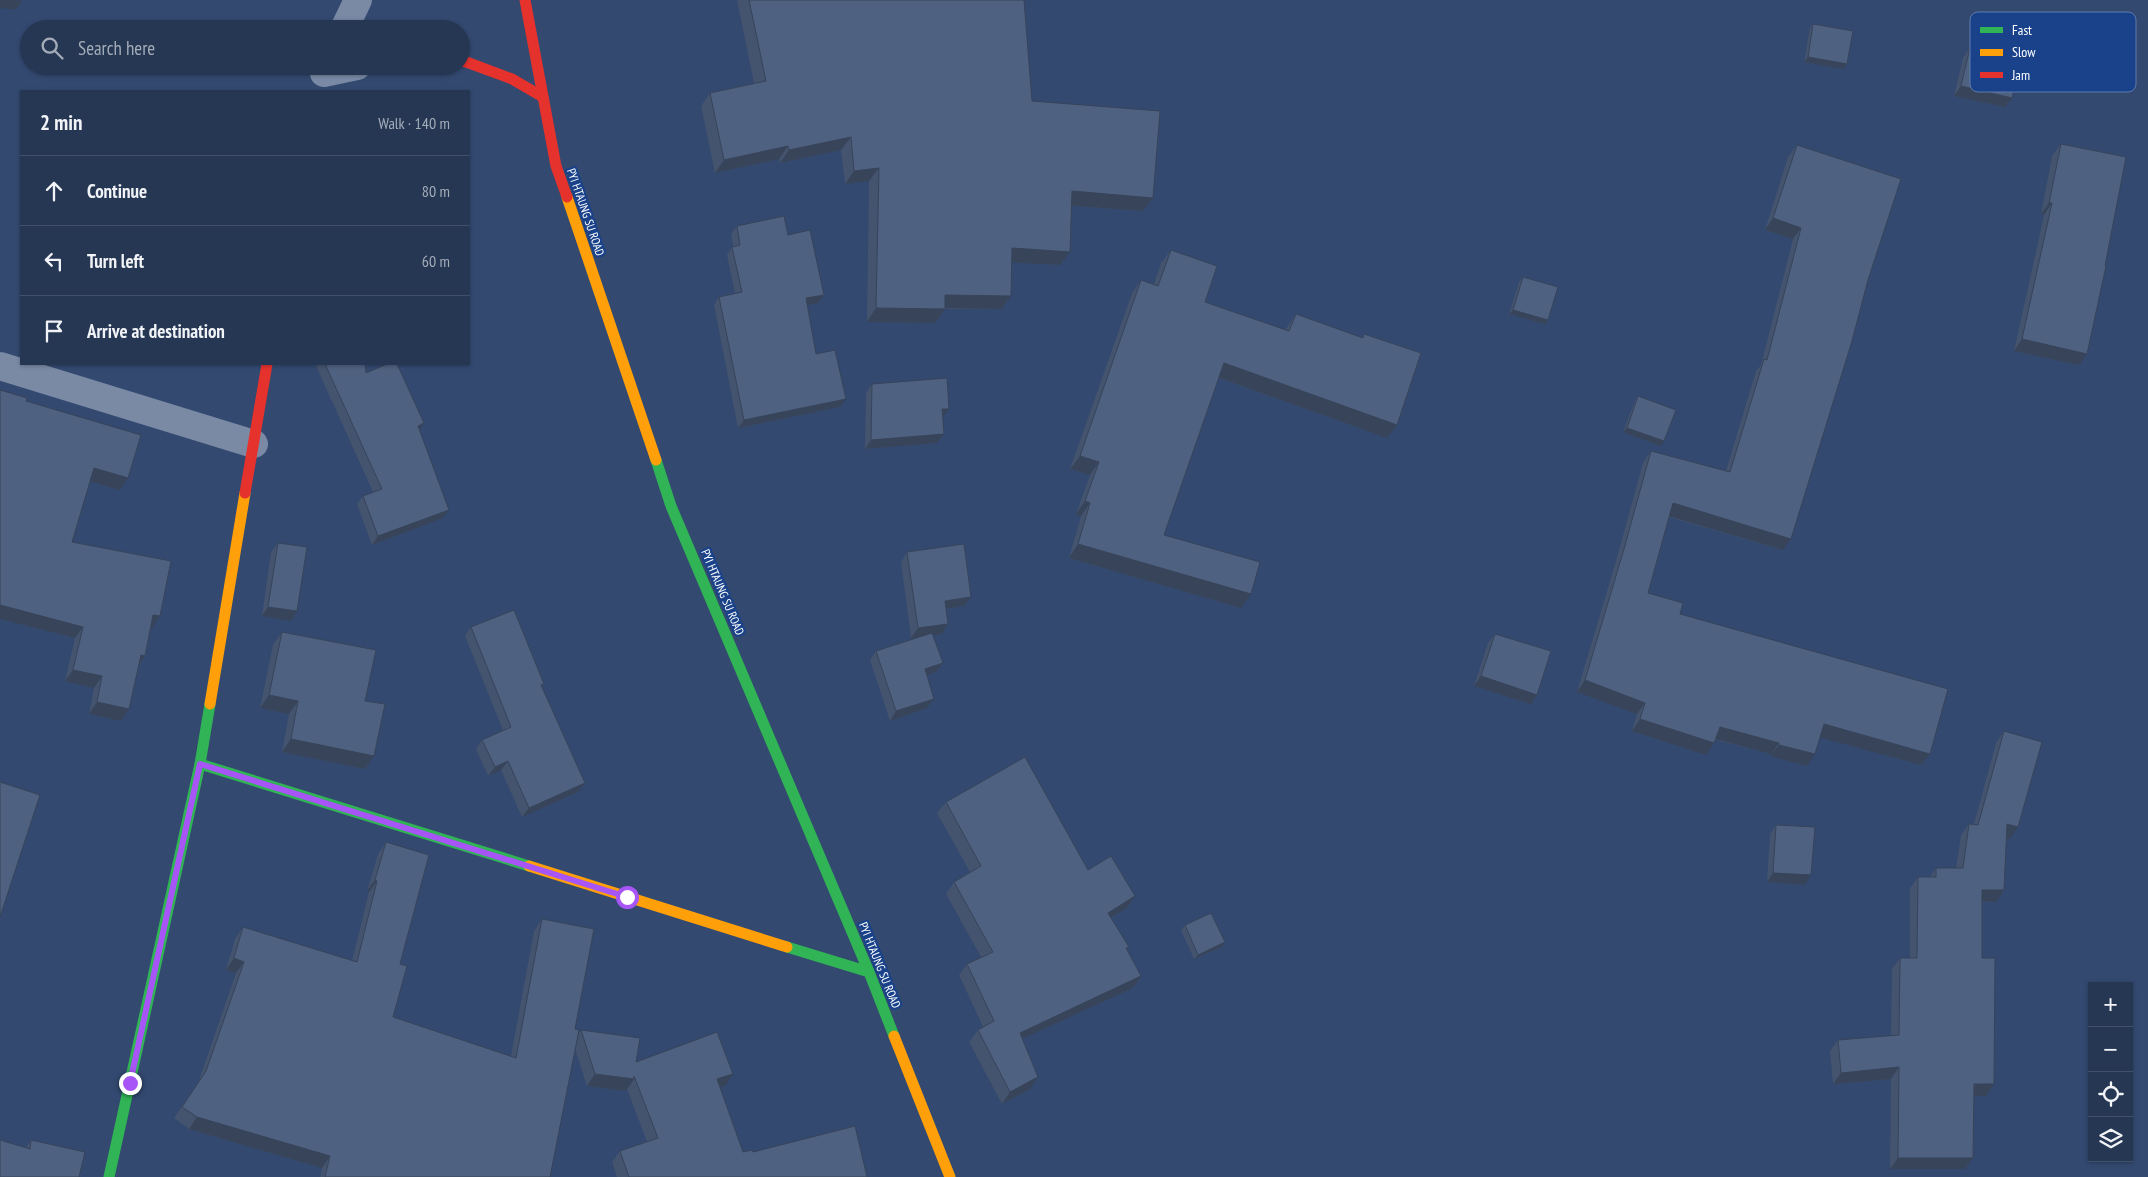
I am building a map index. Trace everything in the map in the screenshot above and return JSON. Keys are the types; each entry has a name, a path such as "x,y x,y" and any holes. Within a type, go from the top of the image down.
{"main road":[{"name":"PYI HTAUNG SU ROAD","path":"525,0 556,166 672,506 869,972 950,1177"},
{"path":"470,63 512,79 543,97"},
{"path":"109,1177 200,764 267,365"},
{"path":"200,764 869,972"}],"street":[{"path":"348,20 358,0"},
{"path":"0,366 254,444"}],"building":[{"path":"749,0 1024,0 1032,101 1160,111 1153,198 1072,191 1070,252 1012,248 1011,296 945,295 945,309 876,308 879,168 854,171 851,137 789,150 788,146 724,160 710,93 766,81"},
{"path":"1813,24 1853,31 1847,64 1808,57"},
{"path":"1970,48 1970,88 1961,86"},
{"path":"1986,92 2013,92 2012,98"},
{"path":"2061,144 2126,157 2106,266 2087,354 2022,339 2052,203 2049,203"},
{"path":"1797,145 1901,179 1868,280 1852,341 1791,539 1673,503 1648,593 1683,603 1680,614 1948,689 1930,754 1824,724 1815,754 1720,727 1714,743 1640,719 1645,703 1585,680 1651,451 1730,472 1764,359 1767,360 1801,228 1773,218"},
{"path":"784,216 788,235 810,230 824,295 806,298 816,354 835,350 846,399 744,420 719,297 742,292 732,247 740,245 737,226"},
{"path":"1171,250 1217,266 1205,302 1289,331 1296,314 1363,338 1364,334 1421,353 1397,425 1224,363 1164,535 1260,562 1251,594 1078,544 1090,503 1085,501 1099,462 1080,456 1141,280 1158,286"},
{"path":"1523,277 1558,287 1548,320 1513,310"},
{"path":"325,365 365,365 366,373 385,365 397,365 424,423 418,426 449,510 378,536 363,496 382,489"},
{"path":"947,378 949,409 942,409 944,434 871,440 872,384"},
{"path":"0,390 27,398 26,401 141,435 128,478 94,468 72,542 171,561 160,616 153,615 145,656 141,655 129,709 97,702 102,676 73,670 83,627 0,605"},
{"path":"1638,396 1676,410 1664,441 1627,428"},
{"path":"278,543 307,547 297,611 268,607"},
{"path":"964,544 971,597 945,601 948,624 918,628 907,552"},
{"path":"514,610 544,684 541,685 585,783 529,808 508,761 495,767 482,740 511,727 471,627"},
{"path":"282,632 376,650 365,701 385,704 374,756 291,739 298,701 269,695"},
{"path":"932,633 943,663 925,669 934,699 896,711 876,651"},
{"path":"1495,634 1551,651 1537,695 1481,676"},
{"path":"2004,731 2042,742 2018,827 2007,824 2004,890 1982,890 1982,958 1995,958 1994,1084 1974,1084 1973,1158 1898,1158 1899,1067 1841,1073 1838,1040 1899,1035 1900,958 1917,958 1918,877 1936,877 1936,868 1963,868 1969,824 1978,825"},
{"path":"1025,757 1088,870 1111,856 1135,896 1108,913 1129,947 1126,948 1141,976 1020,1033 1038,1077 1010,1092 978,1030 994,1021 967,964 993,952 954,882 981,866 946,802"},
{"path":"0,782 40,795 0,917"},
{"path":"1776,825 1815,827 1811,875 1773,873"},
{"path":"386,842 429,855 400,964 407,966 393,1017 516,1058 542,919 594,929 575,1029 579,1030 550,1177 325,1177 330,1156 197,1117 182,1107 206,1071 244,962 234,958 243,927 357,962 377,881 375,880"},
{"path":"1211,913 1225,942 1198,955 1185,925"},
{"path":"581,1030 640,1038 636,1062 717,1032 733,1074 717,1079 743,1152 752,1150 753,1152 855,1126 867,1177 629,1177 620,1151 658,1138 634,1076 634,1079 595,1074"},
{"path":"0,1140 30,1149 31,1140 85,1152 79,1177 0,1177"}],"traffic: fast":[{"path":"656,460 671,506 869,972 894,1036"},
{"path":"109,1177 200,764 210,704"},
{"path":"200,764 529,866"},
{"path":"787,947 869,972"}],"traffic: slow":[{"path":"567,197 656,460"},
{"path":"210,704 245,493"},
{"path":"529,866 787,947"},
{"path":"894,1036 950,1177"}],"traffic: jam":[{"path":"525,0 556,166 567,197"},
{"path":"470,63 512,79 543,97"},
{"path":"245,493 267,365"}],"route":[{"path":"130,1083 200,764 627,897"}]}
